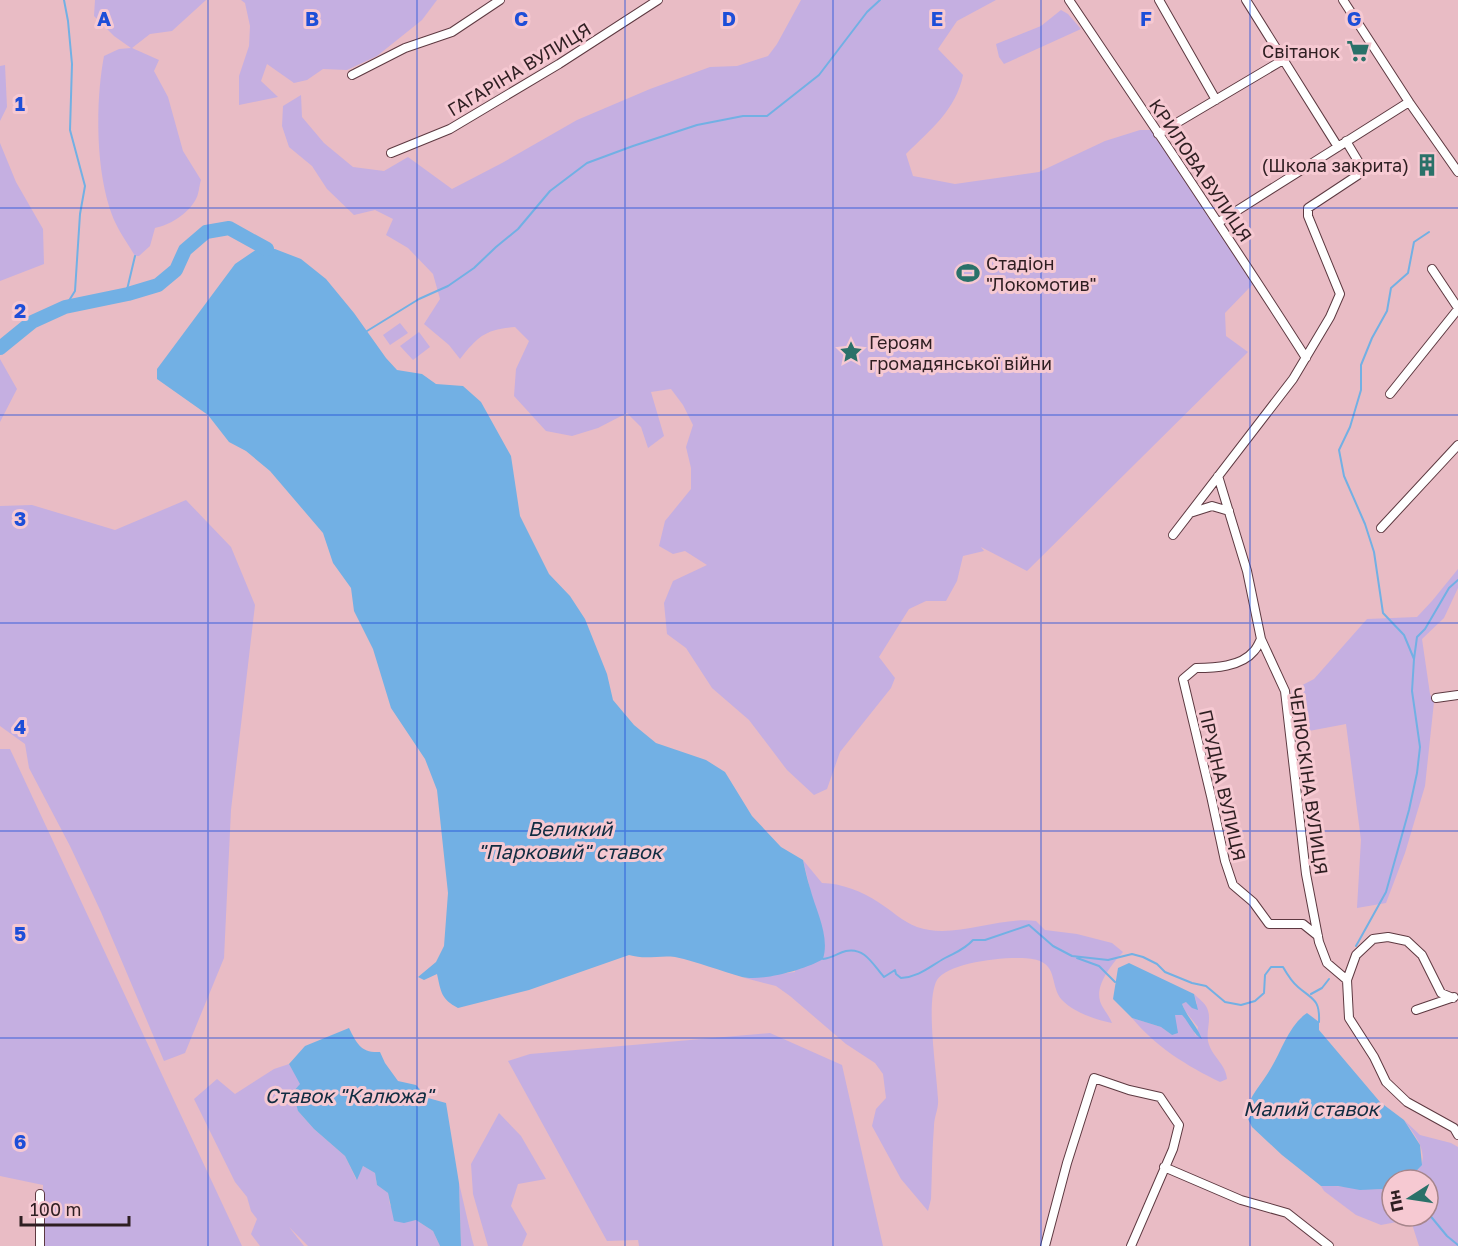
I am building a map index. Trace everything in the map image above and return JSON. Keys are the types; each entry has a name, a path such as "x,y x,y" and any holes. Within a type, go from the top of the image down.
{"street":[{"path":"352,75 405,48 452,32 500,0"},
{"name":"ГАГАРІНА ВУЛИЦЯ","path":"391,153 450,129 560,64 658,0"},
{"name":"КРИЛОВА ВУЛИЦЯ","path":"1069,0 1219,222 1306,358"},
{"path":"1159,0 1216,100"},
{"path":"1246,0 1338,147"},
{"path":"1343,0 1409,102 1458,172"},
{"path":"1158,134 1283,60"},
{"path":"1219,222 1409,102"},
{"path":"1173,535 1293,379 1330,317 1340,294 1308,216 1308,208 1364,171 1346,141"},
{"path":"1390,394 1458,308 1432,268"},
{"path":"1381,528 1458,445"},
{"name":"ЧЕЛЮСКІНА ВУЛИЦЯ","path":"1218,476 1247,571 1261,639 1285,691 1306,874 1318,936 1327,963 1347,980"},
{"path":"1190,513 1212,506 1229,511"},
{"name":"ПРУДНА ВУЛИЦЯ","path":"1261,639 1254,652 1240,661 1212,668 1196,668 1183,680 1225,861 1233,885 1253,902 1269,924 1303,924"},
{"path":"1436,698 1458,695"},
{"path":"1313,913 1303,924 1318,936"},
{"path":"1456,997 1441,993 1422,955 1407,941 1388,937 1373,939 1356,956 1347,980 1349,1018 1374,1057 1386,1082 1407,1102 1454,1128 1458,1135"},
{"path":"1416,1010 1456,997"},
{"path":"1045,1246 1067,1163 1094,1078 1129,1090 1160,1096 1179,1125 1173,1149 1131,1246"},
{"path":"1164,1167 1241,1200 1287,1213 1329,1246"},
{"path":"40,1194 40,1246"}],"shaded area":[{"path":"95,0 206,0 172,31 150,34 132,48 159,60 154,71 168,97 183,151 201,180 198,195 193,204 178,218 155,228 150,246 139,256 135,256 120,232 109,206 101,164 98,118 104,56 119,49 131,48 114,36 94,16"},
{"path":"241,0 437,0 422,20 377,56 347,70 323,69 307,80 294,83 267,64 261,81 278,97 239,105 239,76 249,46 250,26 245,3"},
{"path":"801,0 996,0 957,21 938,49 963,75 955,99 941,119 906,154 913,176 955,184 1039,172 1105,141 1140,130 1151,130 1254,283 1225,313 1226,336 1248,352 1027,571 981,547 984,551 963,556 957,581 946,601 926,601 909,609 879,657 895,678 891,688 840,752 827,789 814,795 787,770 749,720 712,688 686,648 667,634 664,603 673,581 707,565 685,551 673,554 659,546 665,521 691,489 691,468 686,447 693,425 683,405 671,389 651,392 664,436 648,448 641,427 627,413 598,428 572,436 546,431 514,396 516,369 529,341 515,327 497,330 483,335 460,359 449,345 424,324 440,299 433,274 408,248 386,235 393,219 375,210 354,215 327,189 312,166 289,147 282,126 283,106 301,95 302,117 324,143 353,167 384,171 408,157 452,189 577,120 650,89 710,67 737,66 768,56"},
{"path":"1061,10 1068,14 1081,29 1004,64 999,57 996,44 1041,26"},
{"path":"5,65 7,107 0,121 0,66"},
{"path":"0,143 16,182 43,229 44,264 0,281"},
{"path":"400,323 408,333 390,345 383,335"},
{"path":"419,332 430,347 413,360 400,346"},
{"path":"0,359 17,389 0,422"},
{"path":"186,500 231,547 255,605 231,810 224,958 185,1053 164,1061 101,912 29,768 25,744 0,726 0,506 32,505 115,530"},
{"path":"1458,569 1458,588 1444,618 1422,639 1430,694 1434,702 1425,786 1405,853 1386,903 1357,908 1361,840 1346,724 1293,734 1291,691 1314,679 1367,619 1417,617"},
{"path":"0,749 10,749 242,1246 43,1246 43,1185 0,1176"},
{"path":"803,860 822,883 844,886 872,898 917,927 946,931 1021,920 1036,921 1045,930 1077,934 1112,943 1123,952 1102,981 1099,994 1102,1006 1112,1023 1085,1015 1062,1000 1048,967 1037,960 1015,958 968,964 944,973 937,980 932,1004 932,1020 938,1102 934,1123 931,1199 928,1211 901,1179 872,1126 876,1109 886,1098 883,1074 875,1063 846,1044 776,986 745,978 795,972 810,889"},
{"path":"1194,994 1207,1008 1208,1041 1227,1079 1220,1082 1173,1055 1151,1038 1132,1018 1161,1027 1172,1035 1175,1015 1182,1015 1190,1023 1196,1036 1198,1027 1182,1004 1186,1002 1197,1004"},
{"path":"770,1033 842,1065 883,1246 639,1246 638,1240 607,1241 508,1061 530,1054"},
{"path":"289,1064 301,1084 298,1111 314,1129 345,1156 356,1179 363,1166 375,1173 377,1185 388,1193 390,1205 404,1222 416,1220 433,1231 440,1246 308,1246 289,1227 304,1246 260,1246 251,1234 257,1219 251,1211 247,1197 235,1182 194,1099 217,1079 235,1094 274,1069"},
{"path":"499,1113 521,1136 546,1179 518,1184 511,1206 527,1234 522,1246 488,1246 473,1194 471,1164"},
{"path":"1404,1120 1420,1135 1458,1147 1458,1246 1419,1246 1413,1228 1440,1228 1440,1168 1419,1168 1423,1159 1421,1147"},
{"path":"459,1183 472,1239 474,1246 461,1246"},
{"path":"1321,1186 1336,1186 1380,1189 1380,1225 1356,1215 1324,1191"}],"water":[{"name":"Великий \"Парковий\" ставок","path":"257,249 275,249 301,259 326,279 397,370 422,374 436,384 463,386 481,402 511,456 520,516 549,574 570,596 585,619 607,674 613,700 634,725 656,743 706,760 725,772 752,816 781,847 803,860 824,932 823,959 784,974 750,978 675,957 629,955 529,990 458,1008 443,994 437,974 424,980 418,977 436,962 444,946 448,893 437,790 425,759 391,708 373,649 354,611 351,588 333,563 323,533 270,471 246,451 229,442 208,415 157,379 157,369 235,264"},
{"path":"1129,963 1194,994 1198,1010 1186,1002 1182,1004 1202,1039 1182,1015 1175,1015 1178,1033 1172,1035 1161,1027 1132,1018 1113,999 1118,968"},
{"name":"Малий ставок","path":"1307,1013 1319,1022 1319,1030 1380,1102 1404,1120 1420,1145 1422,1165 1419,1168 1380,1168 1380,1189 1360,1190 1321,1186 1252,1127 1245,1113 1250,1101 1295,1024"},
{"name":"Ставок \"Калюжа\"","path":"349,1028 360,1046 368,1051 380,1052 398,1081 416,1085 428,1098 446,1103 459,1183 461,1246 440,1246 433,1231 416,1220 404,1223 394,1221 388,1193 377,1185 375,1173 363,1166 357,1180 345,1156 314,1129 298,1111 293,1092 300,1084 289,1064 305,1046"}],"waterway":[{"path":"64,0 72,64 70,130 85,186 80,214 75,291 65,307"},
{"path":"367,331 419,299 448,286 474,268 518,229 550,191 587,163 697,125 743,116 767,116 819,75 867,12 880,0"},
{"path":"0,348 32,322 65,307 128,294 158,285 176,270 185,250 206,232 229,228 267,249"},
{"path":"1356,946 1386,892 1409,810 1420,747 1412,691 1414,659 1404,635 1383,613 1374,552 1365,524 1344,476 1339,450 1350,427 1361,390 1361,365 1372,338 1387,311 1391,288 1408,273 1414,242 1429,232"},
{"path":"126,294 135,256"},
{"path":"1414,659 1417,637 1425,629 1449,588 1458,580"},
{"path":"823,959 853,950 868,958 884,977 895,970 901,978 924,971 963,949 973,940 985,940 1029,925 1053,946 1072,956 1108,960 1132,954 1143,957 1157,964 1165,972 1206,986 1225,1002 1241,1005 1255,1001 1264,993 1265,975 1271,967 1283,967 1294,983 1317,1004 1319,1022"},
{"path":"1077,958 1099,966 1115,982"},
{"path":"1311,994 1322,988 1329,979"},
{"path":"1440,1228 1458,1245"}],"place":[{"name":"Світанок","path":"1358,51"},
{"name":"(Школа закрита)","path":"1427,165"},
{"name":"Стадіон \"Локомотив\"","path":"968,273"},
{"name":"Героям громадянської війни","path":"851,352"}]}
